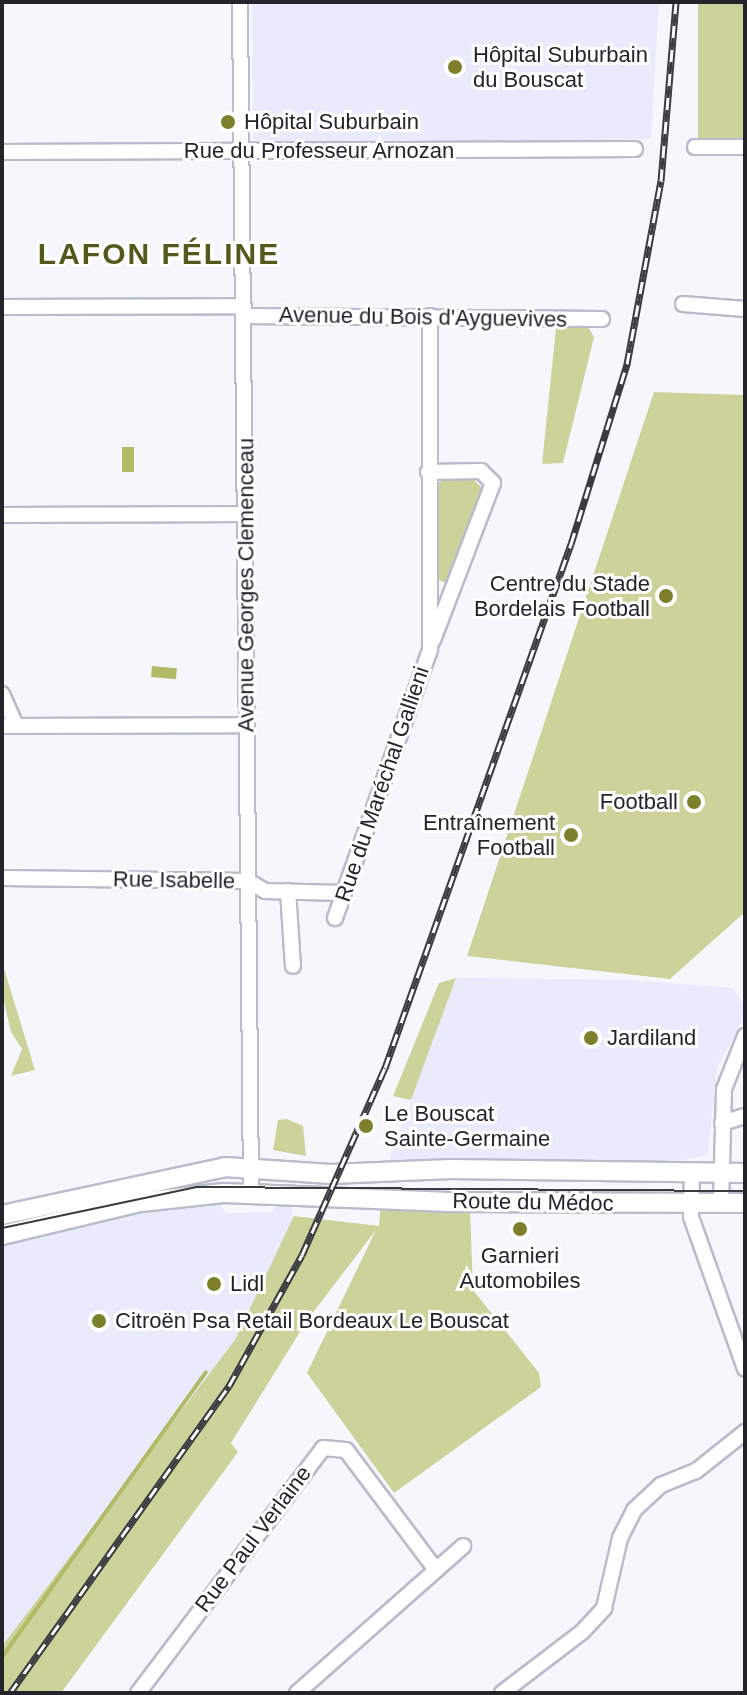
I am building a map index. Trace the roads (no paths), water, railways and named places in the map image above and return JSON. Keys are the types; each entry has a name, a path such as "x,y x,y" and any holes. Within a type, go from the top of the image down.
{"main road":[{"name":"Route du Médoc","path":"2,1215 192,1171 250,1167 331,1174 451,1169 745,1173"},
{"name":"Route du Médoc","path":"2,1235 168,1197 251,1194 745,1203"}],"street":[{"name":"Avenue Georges Clemenceau","path":"240,2 251,1194"},
{"path":"695,147 745,147"},
{"name":"Rue du Professeur Arnozan","path":"2,152 635,149"},
{"path":"683,304 745,309"},
{"name":"Avenue du Bois d'Ayguevives","path":"2,307 602,319"},
{"name":"Rue du Maréchal Gallieni","path":"430,316 430,649"},
{"name":"Rue du Maréchal Gallieni","path":"335,918 430,649 493,483 481,471 428,472"},
{"path":"2,515 246,514"},
{"path":"2,694 9,726 247,725"},
{"name":"Rue Isabelle","path":"2,878 248,881 265,891 343,893"},
{"path":"288,891 293,966"},
{"path":"721,1204 724,1089 744,1038"},
{"path":"722,1123 745,1116"},
{"path":"692,1172 694,1229 745,1369"},
{"path":"502,1693 582,1632 604,1608 612,1591 620,1538 634,1510 661,1485 696,1471 745,1432"},
{"name":"Rue Paul Verlaine","path":"138,1693 323,1448 346,1450 436,1570"},
{"path":"297,1693 463,1546"}],"waterway":[{"path":"2,1657 206,1372"}],"tram line":[{"path":"2,1228 196,1187 745,1191"}],"railway":[{"path":"10,1693 229,1386 302,1255 385,1068 571,544 627,364 661,181 676,2"}],"place":[{"name":"Hôpital Suburbain du Bouscat","path":"455,67"},
{"name":"Hôpital Suburbain","path":"228,122"},
{"name":"Centre du Stade Bordelais Football","path":"666,596"},
{"name":"Football","path":"694,802"},
{"name":"Entraînement Football","path":"571,835"},
{"name":"Jardiland","path":"591,1038"},
{"name":"Le Bouscat Sainte-Germaine","path":"366,1126"},
{"name":"Garnieri Automobiles","path":"520,1229"},
{"name":"Lidl","path":"214,1284"},
{"name":"Citroën Psa Retail Bordeaux Le Bouscat","path":"99,1321"}],"district":[{"name":"LAFON FÉLINE","path":"159,254"}]}
